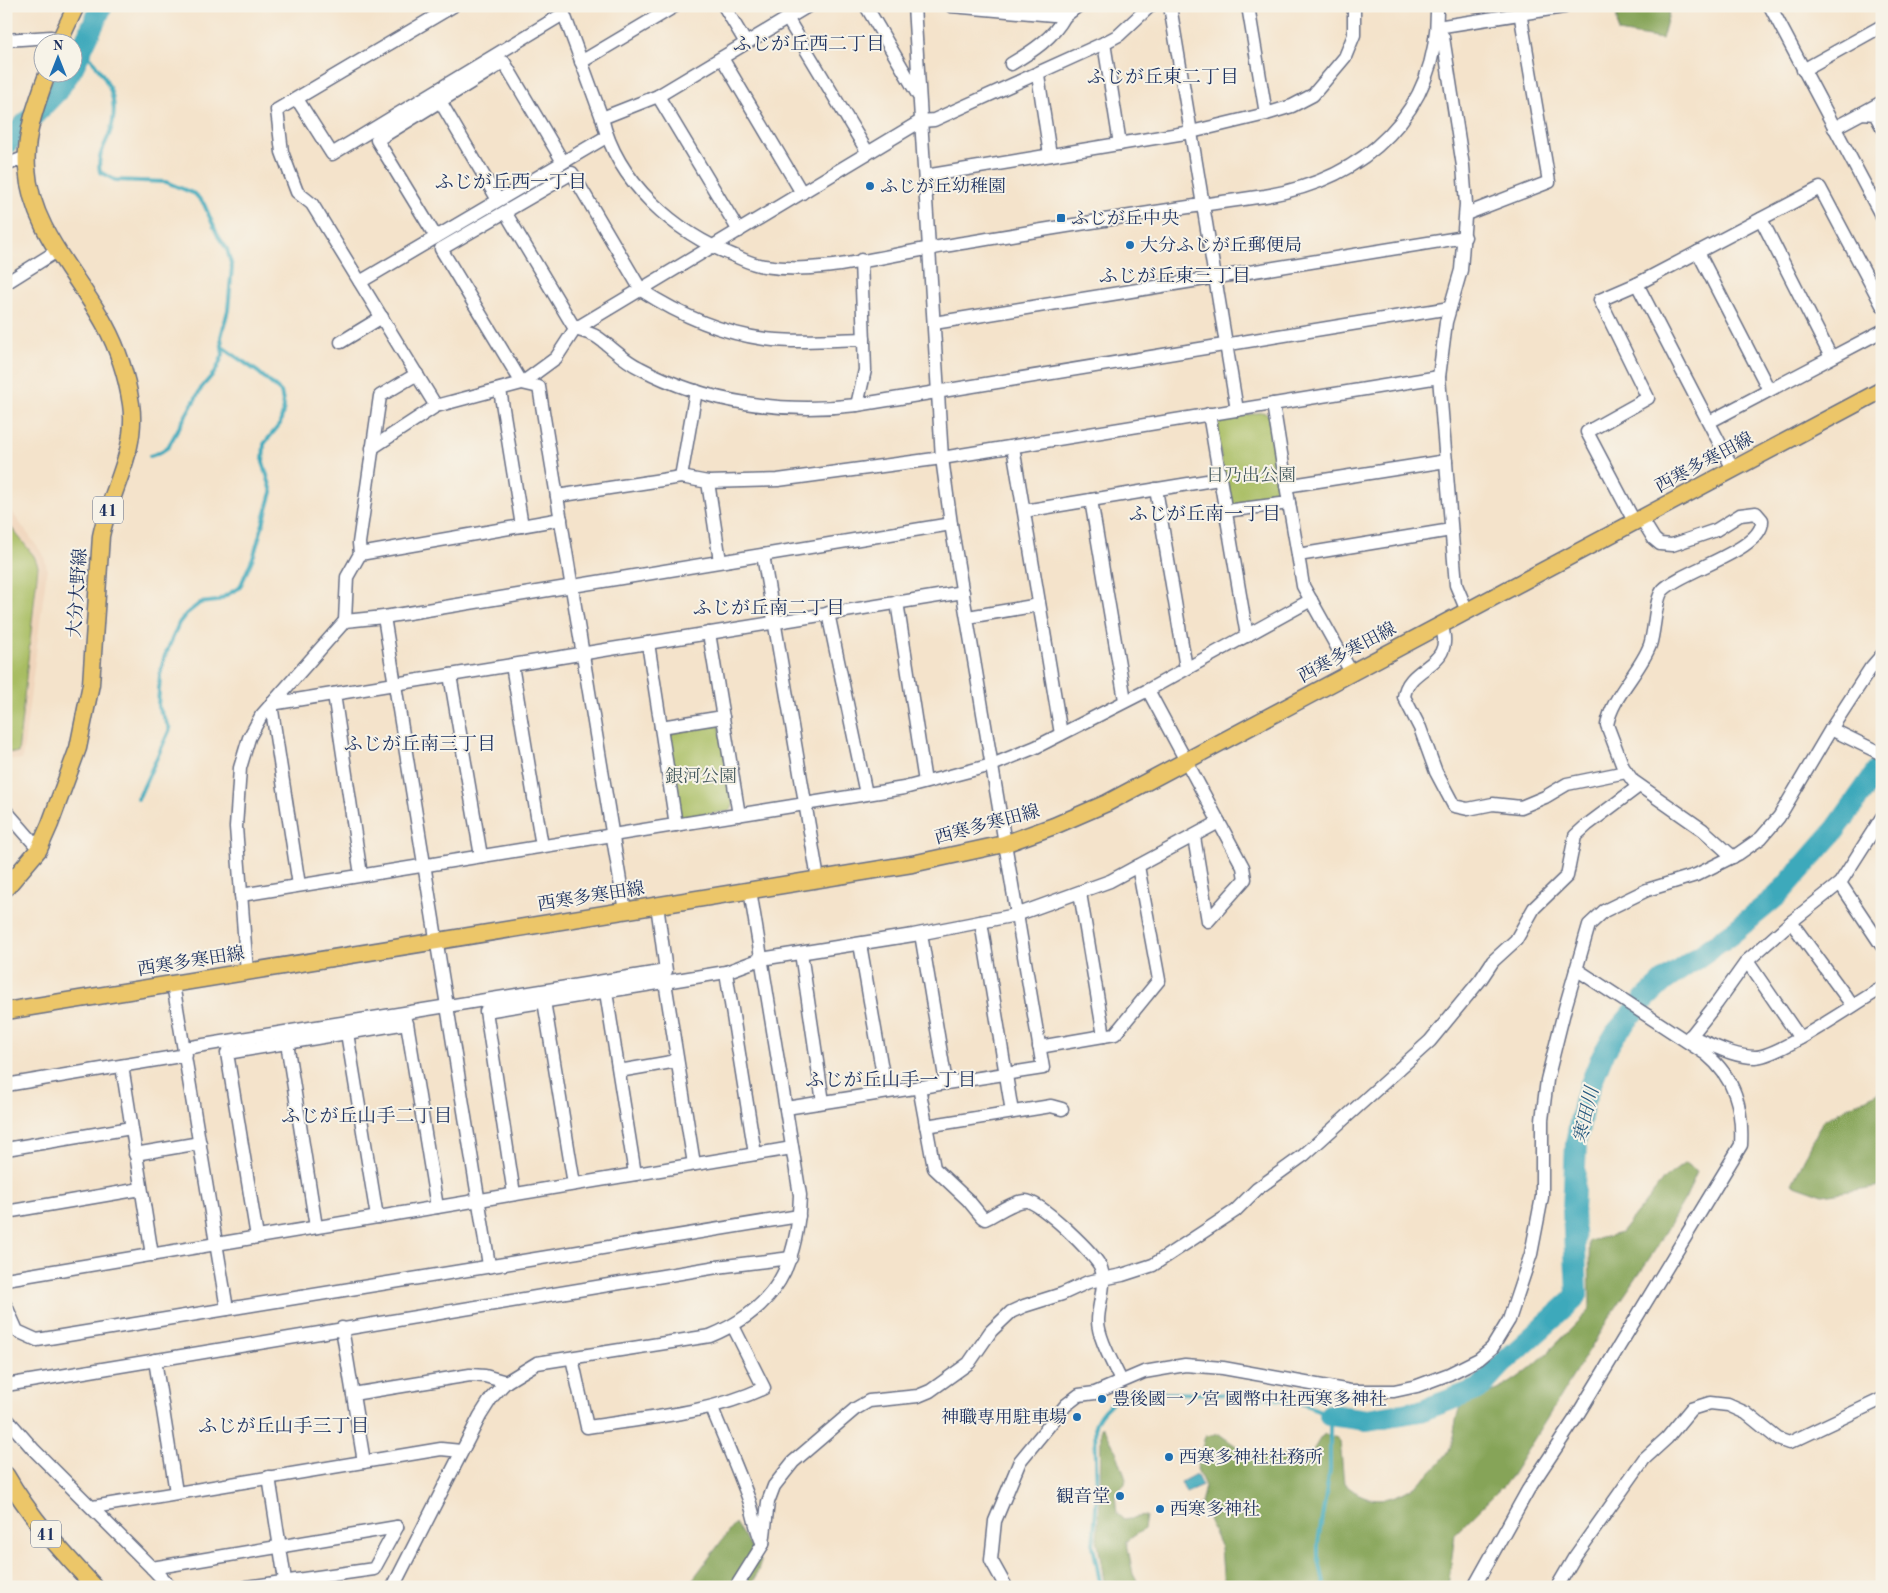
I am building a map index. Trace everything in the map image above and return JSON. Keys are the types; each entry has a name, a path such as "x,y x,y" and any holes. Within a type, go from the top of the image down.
{"main road":[{"path":"65,32 78,7"},
{"name":"大分大野線","path":"6,888 39,849 66,782 82,733 90,684 101,536 105,518 128,454 132,428 129,397 114,345 104,324 57,251 35,209 30,192 26,157 34,113 45,82"},
{"name":"西寒多寒田線","path":"6,1012 912,864 1004,844 1054,826 1107,803 1882,390"},
{"name":"41","path":"6,1476 24,1505 49,1538 95,1587"}],"street":[{"path":"436,406 312,204 297,192 282,152 277,110 453,6"},
{"path":"581,62 675,6"},
{"path":"724,6 746,44"},
{"path":"602,118 658,96 808,6"},
{"path":"866,6 920,96"},
{"path":"786,1108 1043,1068 951,524 942,458 914,6"},
{"path":"950,6 1066,16"},
{"path":"1011,64 1037,49 1059,27 1066,16 1078,6"},
{"path":"372,448 436,406 522,383 556,358 576,329 921,121 934,120 1038,75 1104,43 1119,35 1150,6"},
{"path":"1170,6 1237,410"},
{"path":"925,176 1191,132 1266,114 1313,95 1328,80 1345,57 1354,35 1354,6"},
{"path":"297,99 332,154 562,10 602,118 606,136 620,164 649,200 712,247 762,266 794,269 836,266 929,248 1302,188 1331,178 1363,158 1391,133 1412,105 1429,68 1437,28 1437,6"},
{"path":"1770,6 1882,217"},
{"path":"1252,7 1266,114"},
{"path":"1437,28 1519,10 1564,7"},
{"path":"1466,214 1548,182 1519,10"},
{"path":"788,18 868,153"},
{"path":"1803,70 1882,26"},
{"path":"1437,28 1443,37 1465,183 1465,237 1461,270 1450,308 1442,349 1440,377 1456,584 1466,611"},
{"path":"6,40 32,38"},
{"path":"1104,43 1120,144"},
{"path":"722,58 802,193"},
{"path":"436,237 377,140 504,62 563,162"},
{"path":"1038,75 1050,155"},
{"path":"658,96 739,231"},
{"path":"440,101 498,200"},
{"path":"1834,128 1882,102"},
{"path":"1862,113 1875,114 1882,127"},
{"path":"360,282 606,136"},
{"path":"6,165 26,157"},
{"path":"625,911 538,387 522,383 441,249 572,173 642,290 697,320 733,332 784,340 864,339"},
{"path":"1733,857 1702,830 1639,786 1626,772 1608,727 1608,722 1649,648 1655,629 1660,594 1687,574 1737,549 1755,536 1762,523 1761,518 1756,513 1740,515 1713,532 1678,544 1666,546 1654,539 1637,520 1587,432 1648,398 1600,300 1637,284 1820,188 1882,305"},
{"path":"505,212 576,329 596,336 639,368 696,391 776,408 857,405 1450,308"},
{"path":"1761,219 1831,358"},
{"path":"934,323 1465,237"},
{"path":"6,283 57,251"},
{"path":"1698,252 1769,390"},
{"path":"857,405 865,370 861,260"},
{"path":"1637,284 1734,469"},
{"path":"341,342 382,317"},
{"path":"1709,422 1882,331"},
{"path":"247,972 236,827 240,768 249,738 271,704 345,620 347,577 360,554 380,396 417,374"},
{"path":"557,496 682,478 708,482 778,480 942,458 1440,377"},
{"path":"500,390 522,526"},
{"path":"682,478 696,391"},
{"path":"1273,404 1303,586 1351,672"},
{"path":"1209,414 1246,636"},
{"path":"1013,446 1061,734"},
{"path":"1286,486 1446,462"},
{"path":"1024,511 1219,479"},
{"path":"708,482 720,561"},
{"path":"1156,489 1186,668"},
{"path":"1091,500 1125,700"},
{"path":"1225,511 1288,502"},
{"path":"360,554 561,519"},
{"path":"345,620 384,617 951,524"},
{"path":"1298,555 1451,530"},
{"path":"764,555 818,879"},
{"path":"271,704 963,592"},
{"path":"242,895 866,794 926,782 992,765 1061,734 1148,690 1311,600"},
{"path":"897,602 926,782"},
{"path":"968,618 1039,605"},
{"path":"828,613 866,794"},
{"path":"384,617 489,1265"},
{"path":"1441,624 1445,638 1442,654 1409,683 1404,697 1420,728 1443,787 1454,806 1468,810 1493,804 1521,807 1545,797 1567,784 1626,772"},
{"path":"709,633 739,814"},
{"path":"648,643 676,825"},
{"path":"1006,1587 992,1564 995,1522 1020,1461 1058,1414 1075,1397 1095,1393 1121,1381 1153,1370 1186,1365 1223,1368 1328,1388 1384,1392 1417,1386 1449,1374 1479,1359 1492,1348 1501,1336 1518,1300 1537,1228 1542,1197 1541,1146 1545,1092 1554,1050 1589,925 1598,915 1647,890 1696,875 1733,857 1754,844 1774,824 1801,783 1831,729 1882,655"},
{"path":"512,665 542,846"},
{"path":"450,675 481,856"},
{"path":"1148,690 1243,867 1245,879 1208,921 1194,837"},
{"path":"334,694 361,876"},
{"path":"271,704 299,885"},
{"path":"661,727 723,717"},
{"path":"1831,729 1882,754"},
{"path":"736,1587 763,1544 768,1502 774,1486 793,1462 855,1409 870,1401 918,1396 930,1391 969,1364 991,1331 1011,1312 1062,1294 1088,1282 1129,1273 1162,1261 1221,1221 1257,1189 1293,1164 1430,1041 1482,979 1493,961 1516,940 1534,908 1567,876 1570,869 1572,841 1575,836 1639,786"},
{"path":"6,812 39,849"},
{"path":"1689,1038 1718,1003 1747,961 1791,922 1840,883 1878,834 1882,817"},
{"path":"514,1194 486,1011 726,972 761,959 921,934 1016,915 1080,894 1194,837 1219,822"},
{"path":"1039,1047 1115,1034 1159,980 1138,866"},
{"path":"1840,883 1882,946"},
{"path":"393,1587 462,1451 492,1398 506,1382 537,1363 702,1338 733,1326 764,1300 785,1272 797,1239 800,1194 750,890"},
{"path":"1080,894 1104,1036"},
{"path":"6,1085 122,1066 185,1051 666,971 658,905"},
{"path":"981,922 1012,1112"},
{"path":"1791,922 1852,1005"},
{"path":"921,934 946,1083"},
{"path":"860,944 886,1092"},
{"path":"801,953 823,1102"},
{"path":"1747,961 1800,1038"},
{"path":"1474,1587 1495,1545 1528,1490 1575,1419 1741,1145 1742,1126 1739,1102 1730,1081 1719,1065 1689,1038 1576,969"},
{"path":"726,972 755,1154"},
{"path":"665,982 694,1164"},
{"path":"172,984 218,1244 227,1309"},
{"path":"1689,1038 1740,1055 1757,1057 1800,1038 1882,988"},
{"path":"606,992 635,1174"},
{"path":"544,1001 574,1184"},
{"path":"258,1237 227,1053 407,1023 437,1207"},
{"path":"347,1033 377,1217"},
{"path":"287,1043 316,1227"},
{"path":"619,1071 677,1061"},
{"path":"122,1066 152,1255"},
{"path":"919,1087 934,1168 968,1200 982,1217 985,1219 1024,1201 1038,1205 1090,1252 1100,1266 1102,1279 1099,1327 1121,1381"},
{"path":"926,1126 1051,1106 1062,1108"},
{"path":"6,1149 131,1128"},
{"path":"135,1154 200,1143"},
{"path":"6,1279 792,1148"},
{"path":"6,1212 141,1189"},
{"path":"6,1306 16,1331 37,1340 799,1216"},
{"path":"6,1385 716,1266 791,1258"},
{"path":"572,1358 586,1427 712,1408 732,1402 764,1388 733,1326"},
{"path":"342,1328 364,1462"},
{"path":"155,1360 176,1492"},
{"path":"353,1394 470,1375 485,1376 506,1382"},
{"path":"1557,1587 1574,1558 1644,1459 1667,1438 1691,1409 1710,1402 1728,1405 1746,1413 1778,1439 1790,1443 1882,1399"},
{"path":"712,1408 744,1485 754,1515 755,1529 763,1544"},
{"path":"6,1418 33,1449 93,1507 170,1587"},
{"path":"93,1507 441,1449 462,1451"},
{"path":"269,1477 285,1580"},
{"path":"152,1568 398,1526 374,1569 285,1580 246,1587"}],"shaded area":[{"path":"6,504 44,556 47,569 22,760 7,759 6,773"}],"green space":[{"path":"1616,6 1671,6 1662,39 1618,32"},
{"name":"日乃出公園","path":"1263,412 1269,415 1282,496 1280,500 1233,507 1228,504 1216,425 1219,420"},
{"path":"6,521 34,556 38,566 18,753 6,752"},
{"name":"銀河公園","path":"719,724 733,805 730,811 683,818 679,815 667,733 670,728"},
{"path":"1882,1090 1882,1186 1823,1195 1792,1184 1823,1120"},
{"path":"1685,1163 1697,1172 1686,1197 1655,1250 1607,1321 1509,1480 1455,1534 1448,1587 1224,1587 1221,1548 1201,1504 1205,1486 1197,1469 1205,1436 1219,1434 1249,1455 1309,1457 1321,1437 1325,1434 1340,1441 1344,1483 1355,1491 1365,1497 1376,1499 1386,1498 1407,1491 1440,1464 1447,1454 1451,1445 1458,1412 1463,1403 1512,1382 1547,1353 1590,1310 1589,1241 1621,1233 1664,1179"},
{"path":"1101,1428 1104,1428 1116,1451 1126,1479 1125,1484 1115,1494 1117,1514 1123,1519 1146,1516 1144,1529 1127,1541 1133,1574 1140,1587 1105,1587 1097,1538 1100,1502"},
{"path":"735,1523 761,1562 752,1587 687,1587"}],"water":[{"path":"1196,1474 1202,1486 1186,1493 1181,1482"}],"waterway":[{"path":"82,48 102,6"},
{"path":"83,48 105,78 113,98 113,122 100,157 100,172 115,180 166,182 195,194 204,204 218,236 227,249 232,267 228,310 221,337 223,355 215,372 202,387 168,447 150,456"},
{"path":"6,144 57,91 63,82"},
{"path":"138,799 170,729 158,706 160,675 164,658 179,623 186,614 200,603 217,601 240,587 254,555 272,492 263,462 264,444 280,424 284,407 281,392 258,372 222,347"},
{"name":"寒田川","path":"1330,1415 1367,1420 1420,1411 1479,1389 1502,1364 1573,1300 1577,1293 1573,1210 1576,1143 1584,1101 1602,1056 1616,1033 1647,997 1664,981 1731,934 1778,895 1836,829 1882,764"},
{"path":"1101,1587 1093,1546 1097,1494 1095,1425 1104,1410 1118,1399 1133,1394 1150,1392 1219,1394 1282,1400 1302,1404 1330,1415 1330,1470 1318,1542 1318,1556 1325,1587"}],"place":[{"name":"ふじが丘幼稚園","path":"870,186"},
{"name":"ふじが丘中央","path":"1061,218"},
{"name":"大分ふじが丘郵便局","path":"1130,245"},
{"name":"豊後國一ノ宮 國幣中社西寒多神社","path":"1102,1399"},
{"name":"神職専用駐車場","path":"1077,1417"},
{"name":"西寒多神社社務所","path":"1169,1457"},
{"name":"観音堂","path":"1120,1496"},
{"name":"西寒多神社","path":"1160,1509"}],"district":[{"name":"ふじが丘西二丁目","path":"809,43"},
{"name":"ふじが丘東二丁目","path":"1163,76"},
{"name":"ふじが丘西一丁目","path":"511,181"},
{"name":"ふじが丘東三丁目","path":"1175,275"},
{"name":"ふじが丘南一丁目","path":"1205,513"},
{"name":"ふじが丘南二丁目","path":"769,607"},
{"name":"ふじが丘南三丁目","path":"420,743"},
{"name":"ふじが丘山手一丁目","path":"891,1079"},
{"name":"ふじが丘山手二丁目","path":"367,1115"},
{"name":"ふじが丘山手三丁目","path":"284,1425"}]}
